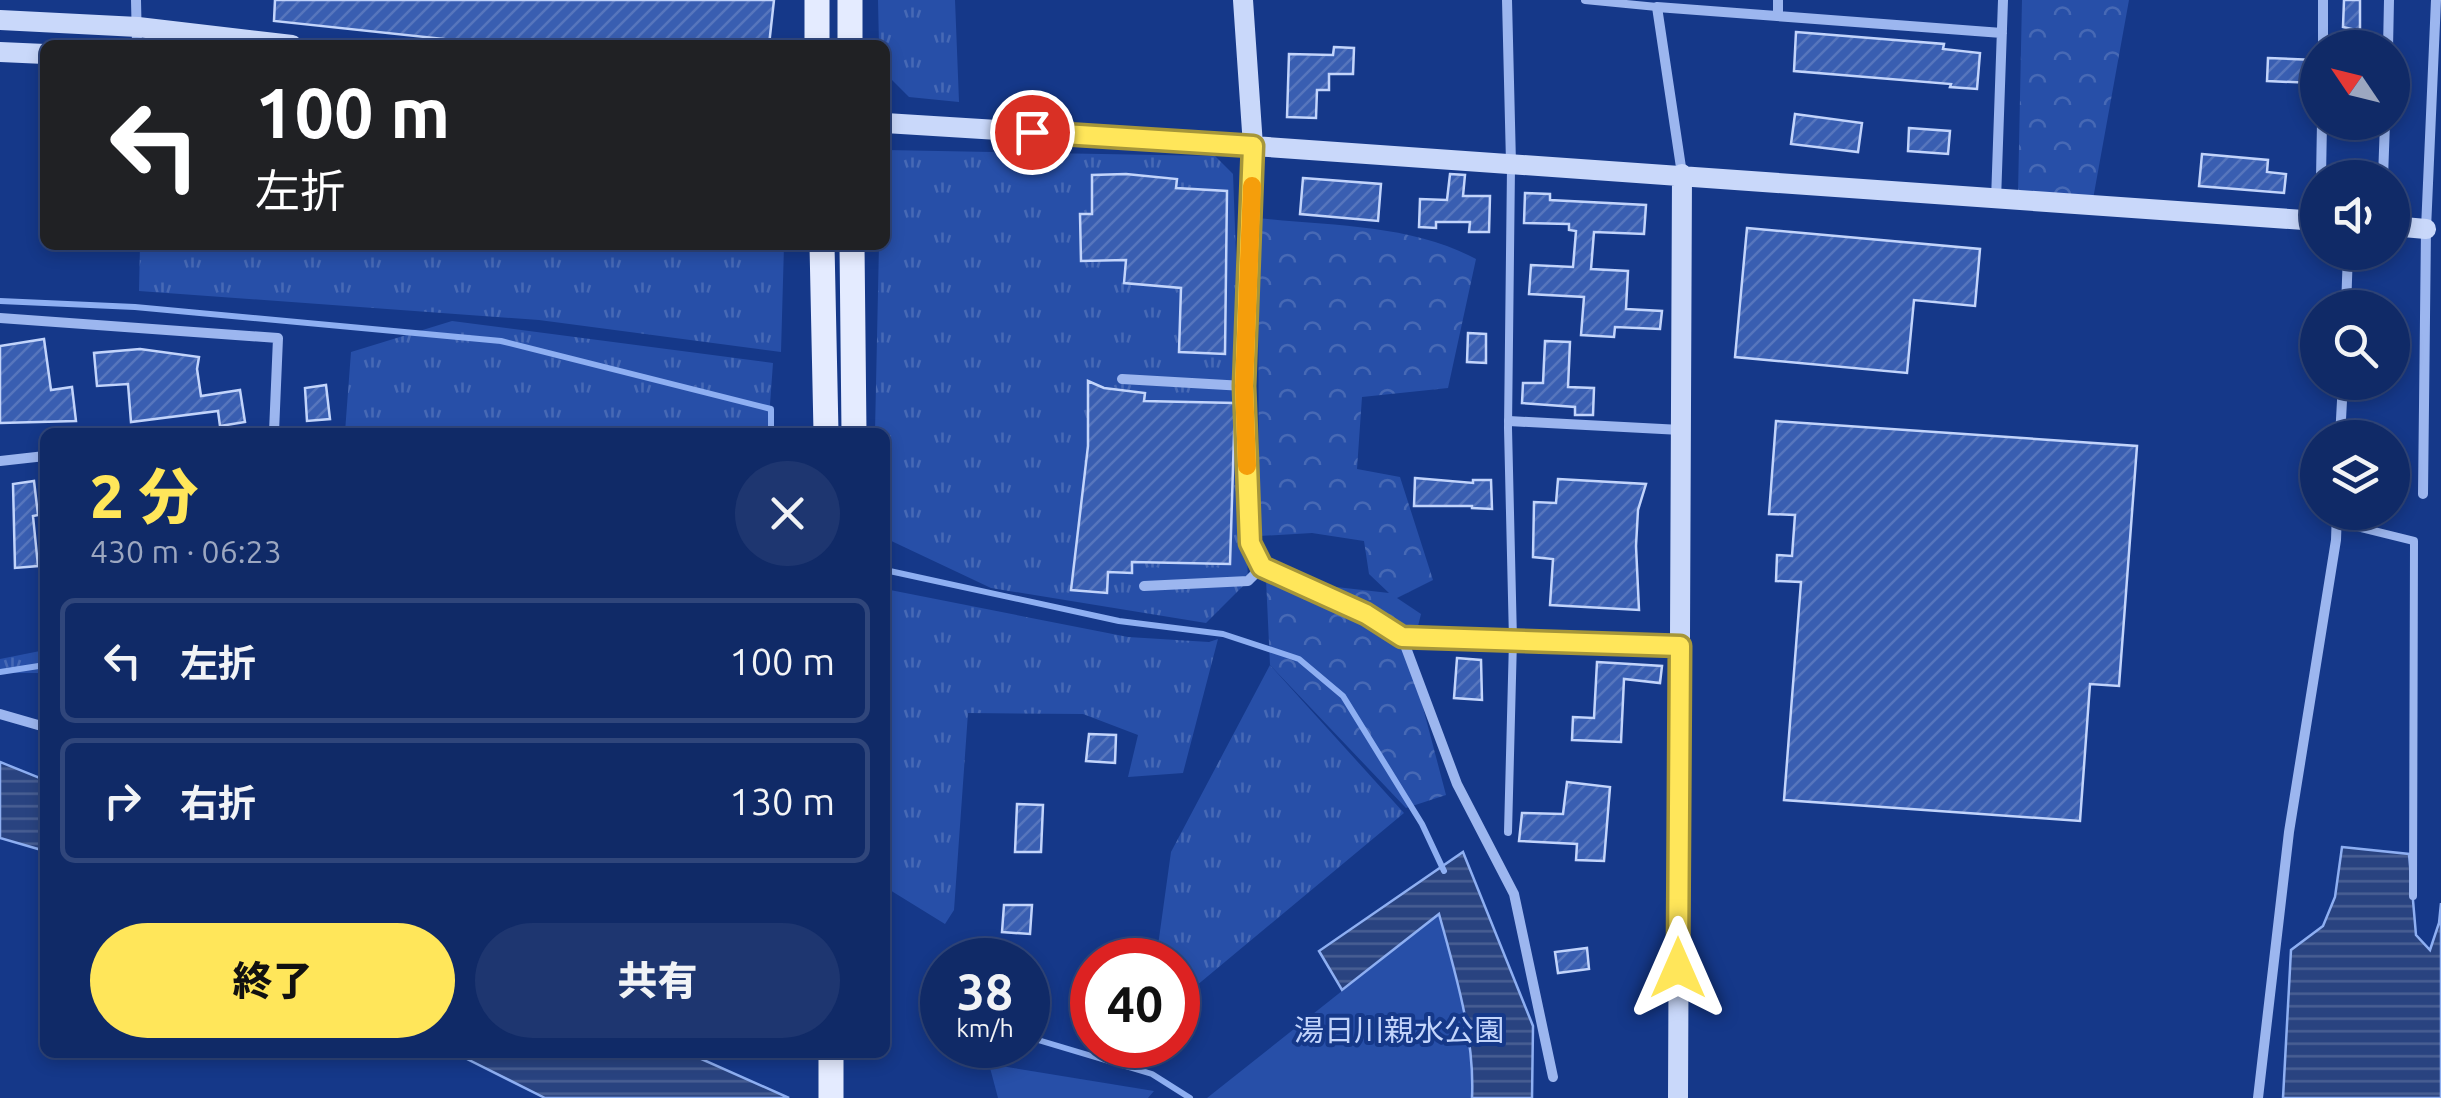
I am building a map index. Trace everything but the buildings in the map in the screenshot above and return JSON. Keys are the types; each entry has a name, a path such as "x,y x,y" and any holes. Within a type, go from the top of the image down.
{"main road":[{"path":"817,0 817,40"},
{"path":"850,0 850,40"},
{"path":"822,250 826,428"},
{"path":"852,250 854,428"},
{"path":"831,1058 832,1098"}],"street":[{"path":"136,0 137,36"},
{"path":"1144,586 1248,580 1262,567 1250,543 1244,386 1253,146 1243,0"},
{"path":"1507,0 1511,164"},
{"path":"1778,0 1778,16"},
{"path":"1996,200 2003,0"},
{"path":"2323,30 2324,0"},
{"path":"2388,0 2388,30"},
{"path":"2423,494 2433,229 2436,0"},
{"path":"1678,1098 1682,174 1657,8 2002,33"},
{"path":"0,20 206,40"},
{"path":"0,52 40,54"},
{"path":"890,123 1682,174 2300,221"},
{"path":"0,318 278,338 274,428"},
{"path":"1122,379 1244,386"},
{"path":"1508,421 1681,430"},
{"path":"0,461 40,457"},
{"path":"2258,1098 2290,832 2335,530"},
{"path":"1402,637 1457,784 1514,894 1553,1077"},
{"path":"0,714 40,726"}],"lane":[{"path":"1585,0 1657,8"},
{"path":"1508,832 1513,640 1508,421 1511,164"},
{"path":"2379,530 2414,541 2413,896"},
{"path":"1262,567 1366,614 1402,637 1680,646"}],"green space":[{"path":"878,0 955,0 959,102 909,97 890,78 890,40 879,40"},
{"path":"2022,0 2129,0 2093,199 2018,194"},
{"path":"890,150 1215,156 1233,174 1248,581 1206,623 991,588 890,540 890,428 875,428 879,250 890,250"},
{"path":"1258,218 1398,233 1476,259 1448,388 1362,397 1357,469 1400,477 1433,580 1397,598 1421,614 1410,658 1446,795 1406,808 1270,665 1266,579 1389,593 1369,574 1364,541 1312,533 1259,536"},
{"path":"140,250 784,250 781,352 539,320 139,291"},
{"path":"452,321 773,363 768,428 345,428 351,352"},
{"path":"890,590 1128,637 1209,642 1218,639 1183,773 1128,777 1138,735 1083,714 968,713 954,910 945,924 890,890"},
{"path":"40,651 40,673 0,673 0,659"},
{"path":"1270,665 1404,813 1200,983 1200,938 1159,938 1171,852"},
{"name":"湯日川親水公園","path":"1439,914 1474,1050 1472,1098 1207,1098"},
{"path":"990,1068 1013,1068 1154,1091 1148,1098 998,1098"}],"shaded area":[{"path":"0,762 40,778 40,850 0,838"},
{"path":"2342,847 2409,854 2416,935 2430,950 2441,903 2441,1098 2283,1098 2291,950 2323,926 2335,897"},
{"path":"1463,852 1533,1026 1532,1098 1472,1098 1467,1028 1439,914 1342,990 1319,951"},
{"path":"465,1058 699,1058 789,1098 545,1098"}],"waterway":[{"path":"0,301 135,307 501,341 771,409 771,428"},
{"path":"890,571 1119,621 1223,634 1299,659 1343,696 1422,824 1444,871"},
{"path":"0,672 40,666"},
{"path":"1050,1044 1152,1074 1190,1098"}],"slow traffic":[{"path":"1247,466 1244,386 1252,186"}],"route":[{"path":"1032,132 1253,146 1244,386 1250,543 1262,567 1366,614 1402,637 1680,646 1678,968"}]}
